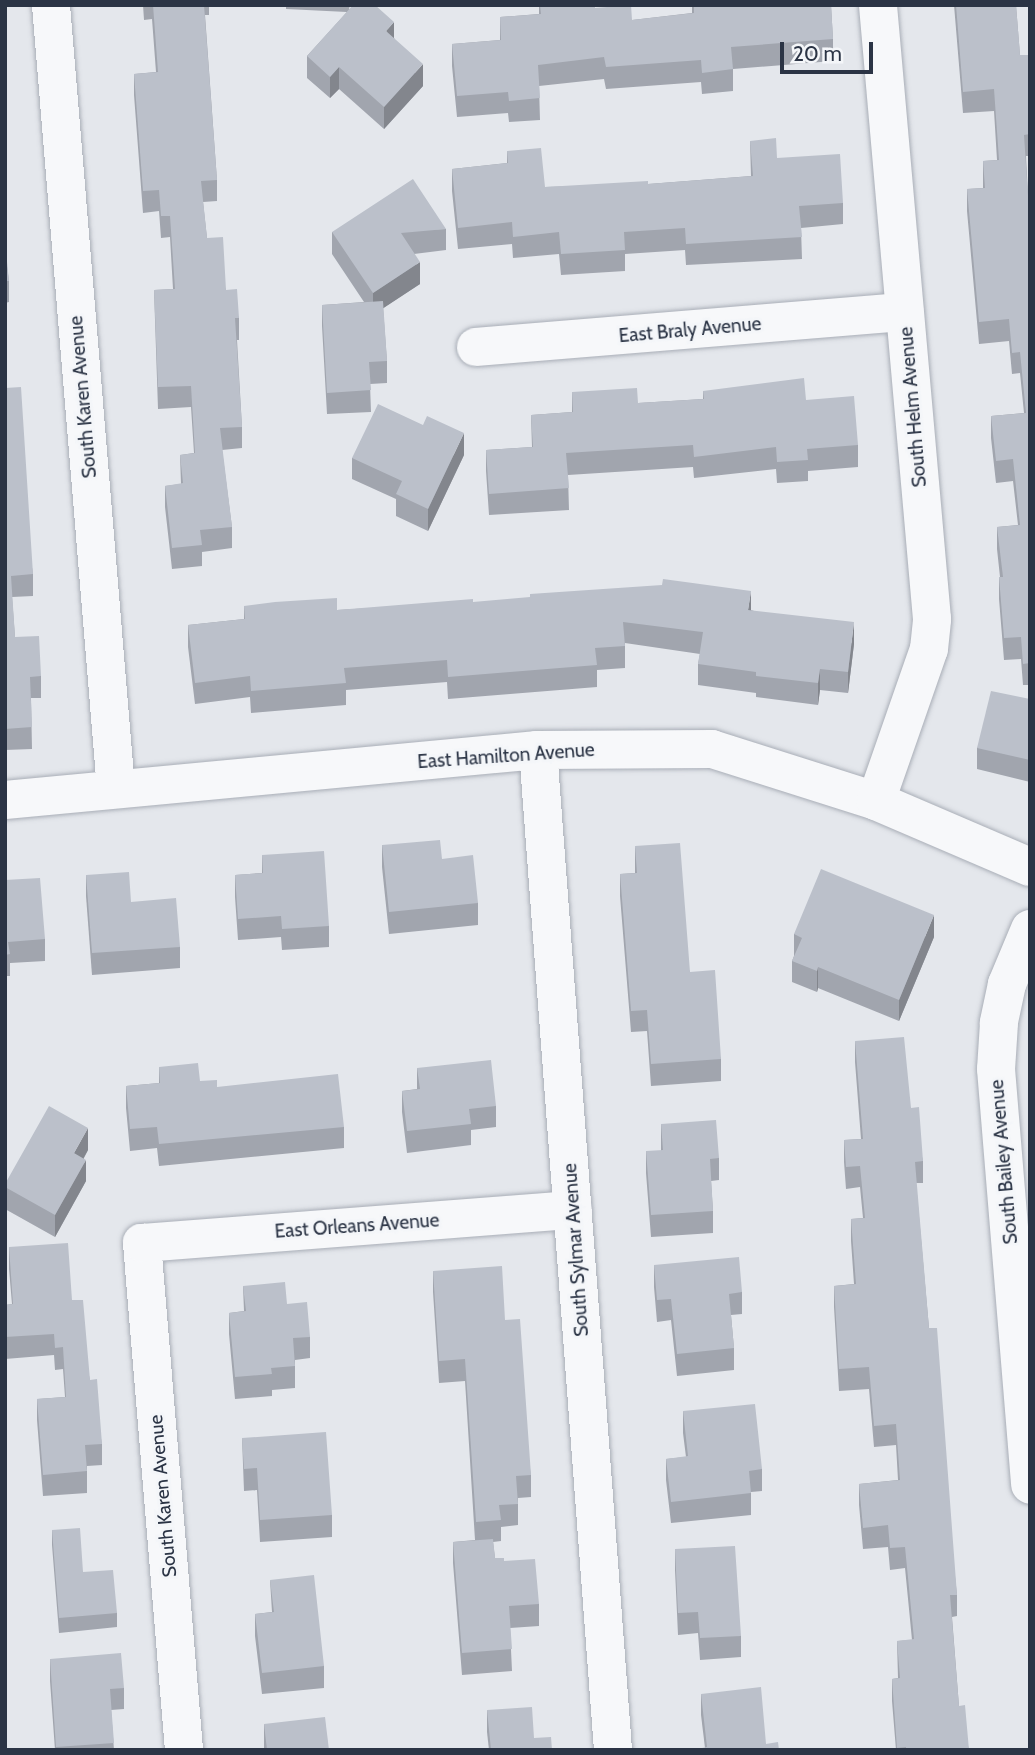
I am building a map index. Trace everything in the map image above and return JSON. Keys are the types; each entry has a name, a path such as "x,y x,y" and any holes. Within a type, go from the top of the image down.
{"street":[{"name":"South Karen Avenue","path":"51,5 116,789"},
{"name":"South Helm Avenue","path":"876,802 929,649 932,619 878,5"},
{"name":"East Braly Avenue","path":"476,347 905,312"},
{"name":"East Hamilton Avenue","path":"5,800 538,750 712,749 876,802 1030,867"},
{"name":"South Sylmar Avenue","path":"538,750 613,1750"},
{"name":"South Bailey Avenue","path":"1030,929 1007,984 999,1023 996,1069 1030,1485"},
{"name":"East Orleans Avenue","path":"142,1243 573,1210"},
{"name":"South Karen Avenue","path":"142,1243 184,1750"}],"building":[{"path":"153,5 204,5 217,180 201,181 207,238 223,237 226,290 237,289 239,318 235,318 242,427 220,428 232,527 200,530 202,545 172,548 165,486 183,483 180,455 195,453 191,386 158,387 154,290 175,289 170,216 161,216 159,190 143,191 134,74 158,72"},
{"path":"353,5 375,5 394,22 386,31 423,64 384,107 339,67 330,77 307,56"},
{"path":"540,5 595,5 595,8 631,5 632,20 694,13 694,5 831,5 833,39 731,47 733,69 702,73 701,60 606,67 604,57 538,65 540,98 509,101 508,92 457,96 452,44 501,40 500,17 541,14"},
{"path":"956,5 1016,5 1020,55 1030,55 1030,134 1024,135 1030,195 1030,663 1023,664 1021,637 1004,638 999,577 1003,577 997,527 1020,525 1013,459 996,461 991,416 1026,413 1020,352 1012,353 1009,319 979,322 967,189 985,188 983,161 999,160 994,89 963,92"},
{"path":"776,138 777,158 840,154 843,203 799,206 802,237 686,244 685,228 624,232 625,250 561,254 559,232 513,237 512,222 458,228 452,169 508,163 507,151 541,148 545,187 648,181 648,184 753,176 750,141"},
{"path":"413,179 446,229 401,233 420,262 373,293 332,232"},
{"path":"6,252 9,281 5,281"},
{"path":"383,301 387,361 369,362 371,390 327,393 322,305"},
{"path":"804,378 806,400 854,396 858,445 807,449 808,460 777,462 776,447 694,457 693,445 566,453 569,488 489,494 486,450 533,447 531,415 573,412 572,392 637,388 638,403 704,399 703,391"},
{"path":"21,387 33,574 11,576 15,637 39,636 41,676 30,677 32,727 5,729 5,388"},
{"path":"378,404 423,425 427,416 464,433 428,509 396,494 402,481 352,458"},
{"path":"663,579 751,591 748,610 854,622 848,672 820,669 818,683 756,676 756,672 698,664 703,632 623,622 625,646 595,648 597,665 448,677 447,660 344,668 346,683 251,691 250,676 195,683 188,625 245,619 244,606 337,598 337,610 473,599 473,602 530,597 530,594 662,585"},
{"path":"991,691 1030,699 1030,760 977,748"},
{"path":"440,840 442,859 473,855 478,903 389,912 382,845"},
{"path":"680,843 690,972 715,970 721,1059 651,1064 647,1010 631,1011 620,874 637,873 635,846"},
{"path":"324,851 329,926 282,929 281,916 238,919 235,875 263,873 262,855"},
{"path":"821,869 934,915 899,1000 818,967 817,971 792,961 802,938 794,934"},
{"path":"129,872 131,902 176,898 180,947 92,953 86,875"},
{"path":"40,878 45,939 8,942 10,954 5,955 5,880"},
{"path":"904,1037 911,1108 919,1107 923,1161 915,1162 929,1328 937,1328 957,1595 950,1595 959,1706 965,1705 969,1750 897,1748 892,1679 900,1678 897,1641 914,1639 905,1547 890,1548 888,1525 863,1528 859,1484 900,1480 896,1424 874,1426 869,1367 839,1369 834,1286 856,1284 851,1219 865,1218 860,1166 846,1167 844,1140 863,1139 855,1041"},
{"path":"491,1060 496,1106 469,1109 471,1124 407,1131 402,1091 420,1089 417,1068"},
{"path":"198,1063 200,1081 217,1080 217,1087 338,1074 344,1127 159,1144 157,1127 130,1129 126,1086 160,1083 159,1067"},
{"path":"49,1106 88,1128 74,1153 86,1160 55,1215 5,1187"},
{"path":"716,1120 719,1158 710,1159 713,1211 651,1215 646,1151 663,1150 661,1124"},
{"path":"68,1243 72,1300 83,1300 90,1380 97,1379 102,1444 85,1445 87,1471 43,1475 37,1399 66,1397 63,1347 55,1348 54,1334 5,1337 5,1305 13,1304 9,1247"},
{"path":"739,1257 742,1292 729,1294 734,1348 677,1354 671,1299 657,1300 654,1265"},
{"path":"502,1266 505,1320 520,1319 531,1475 516,1476 518,1504 499,1505 501,1520 476,1522 465,1359 439,1361 433,1271"},
{"path":"285,1282 287,1304 307,1302 310,1337 293,1338 295,1366 271,1368 272,1374 235,1377 229,1313 246,1311 243,1286"},
{"path":"755,1404 762,1469 749,1471 751,1493 671,1502 666,1459 688,1456 683,1411"},
{"path":"326,1432 332,1515 260,1520 257,1468 244,1469 242,1438"},
{"path":"80,1528 83,1572 113,1570 117,1613 59,1618 52,1530"},
{"path":"493,1539 495,1558 504,1558 504,1561 535,1559 539,1604 509,1606 512,1649 462,1653 453,1542"},
{"path":"735,1546 741,1636 700,1638 698,1612 678,1613 675,1549"},
{"path":"314,1575 324,1666 262,1673 255,1614 274,1612 270,1580"},
{"path":"121,1653 124,1688 110,1689 114,1743 56,1747 50,1659"},
{"path":"761,1687 766,1744 778,1742 779,1750 692,1750 707,1747 701,1694"},
{"path":"532,1707 534,1738 551,1737 552,1750 491,1750 487,1710"},
{"path":"325,1717 329,1750 267,1750 264,1724"}]}
